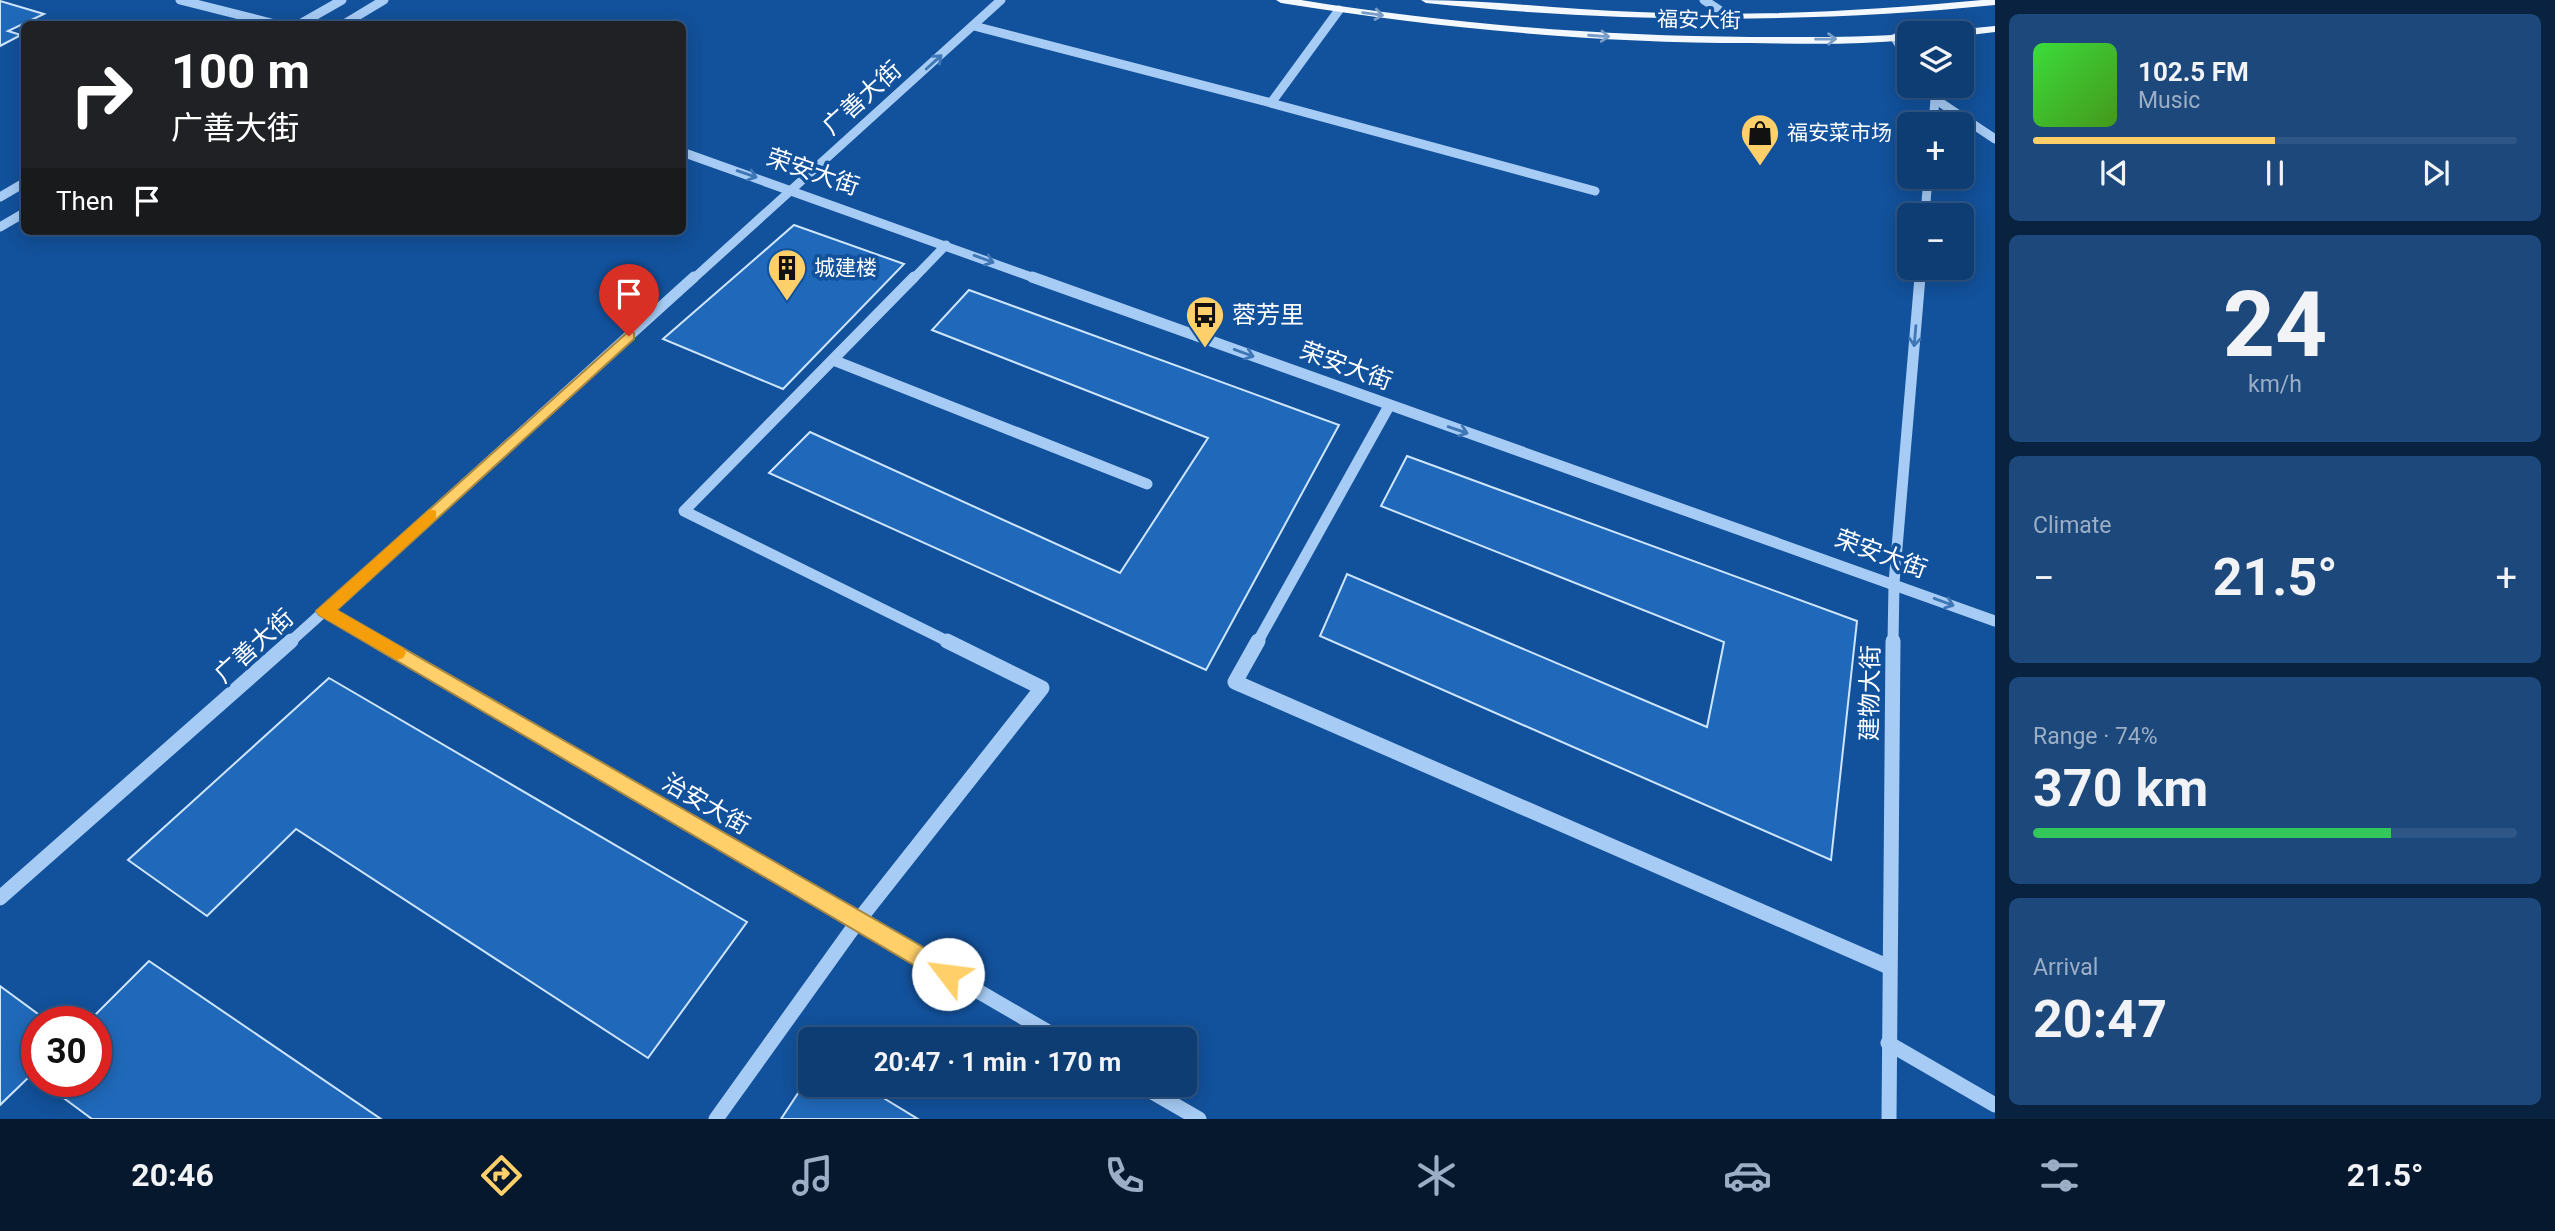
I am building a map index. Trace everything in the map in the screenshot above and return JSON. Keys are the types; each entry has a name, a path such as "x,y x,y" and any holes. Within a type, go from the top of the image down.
{"main road":[{"name":"福安大街","path":"1281,0 1464,25 1602,37 1701,40 1895,38"},
{"name":"福安大街","path":"1426,0 1615,16 1730,18 1899,13 1995,2"},
{"path":"1974,31 1995,29"}],"street":[{"path":"180,0 263,21"},
{"path":"305,21 342,0"},
{"path":"349,21 384,0"},
{"name":"广善大街","path":"0,898 325,611 1001,0"},
{"path":"1704,0 1730,18"},
{"path":"1271,103 1339,10"},
{"path":"974,26 1595,191"},
{"path":"1934,112 1935,99 1995,139"},
{"name":"荣安大街","path":"686,153 1995,621"},
{"path":"0,197 21,185"},
{"path":"0,227 21,215"},
{"path":"716,1119 858,921 1042,688 684,511 946,245"},
{"name":"建物大街","path":"1889,1119 1894,583 1920,280"},
{"path":"833,360 1147,484"},
{"path":"1389,406 1235,682 1889,967"},
{"name":"治安大街","path":"325,611 1040,1027"},
{"path":"1888,1043 1995,1105"},
{"path":"1161,1097 1199,1119"}],"building":[{"path":"0,1 44,14 29,21 21,21 21,25 8,31 21,35 0,46"},
{"name":"城建楼","path":"794,225 904,264 783,389 663,339"},
{"path":"969,290 1339,425 1206,670 769,473 810,432 1120,573 1208,438 932,330"},
{"path":"1407,456 1857,621 1831,860 1320,636 1347,574 1707,727 1724,642 1381,506"},
{"path":"329,678 747,922 648,1058 296,829 207,916 128,860"},
{"path":"149,961 381,1119 92,1119 62,1097 112,1097 112,1006 104,1006"},
{"path":"0,986 27,1006 21,1006 21,1085 0,1105"},
{"path":"798,1093 798,1097 882,1097 918,1119 781,1119"}],"slow traffic":[{"path":"397,653 325,611 430,515"}],"place":[{"name":"福安菜市场","path":"1760,167"},
{"name":"城建楼","path":"787,302"},
{"name":"蓉芳里","path":"1205,349"}],"route":[{"path":"629,336 325,611 948,974"}]}
